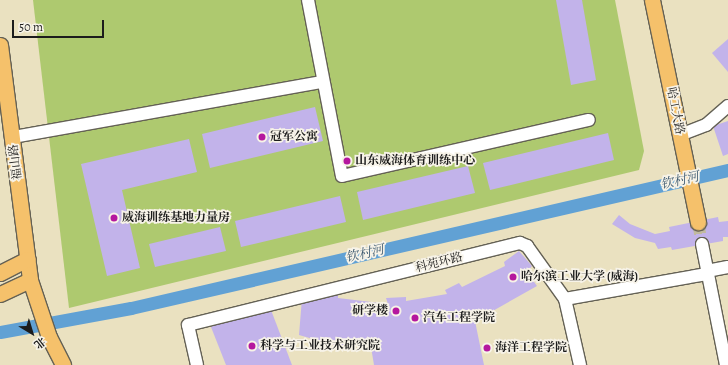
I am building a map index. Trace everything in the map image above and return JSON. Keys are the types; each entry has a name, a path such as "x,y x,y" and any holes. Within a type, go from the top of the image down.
{"main road":[{"name":"哈工大路","path":"652,0 698,222"},
{"name":"福山路","path":"0,45 13,137 30,280 49,337 63,365"},
{"path":"0,273 28,259"},
{"path":"0,294 30,280"}],"street":[{"path":"308,0 342,176 589,120"},
{"path":"13,137 323,82"},
{"path":"680,135 706,125 728,106"},
{"name":"科苑环路","path":"197,365 188,325 520,244 526,246 565,299"},
{"path":"702,244 726,365"},
{"path":"580,365 565,299 707,273 728,267"}],"green space":[{"name":"山东威海体育训练中心","path":"33,0 615,0 644,151 639,170 69,308"}],"building":[{"path":"556,0 582,0 596,80 571,85"},
{"path":"728,39 728,72 712,53"},
{"name":"冠军公寓","path":"315,107 323,141 210,168 202,134"},
{"path":"728,121 728,154 723,156 713,126"},
{"path":"608,133 614,160 490,190 483,163"},
{"path":"189,139 197,172 122,190 140,268 107,276 81,164"},
{"path":"468,166 475,193 363,220 357,192"},
{"path":"340,196 346,222 241,247 235,221"},
{"path":"619,215 630,224 655,234 670,231 669,227 718,217 719,222 728,221 728,237 723,237 723,241 672,250 671,247 658,249 655,243 635,238 612,224"},
{"path":"220,227 226,251 155,267 149,244"},
{"name":"研学楼","path":"519,251 532,266 527,272 537,286 475,321 484,365 374,365 371,347 334,345 299,335 302,298 322,291 338,294 338,298 388,304 386,298 406,297 406,301 447,294 445,290 459,283 462,287 505,266 504,262"},
{"name":"科学与工业技术研究院","path":"271,310 292,365 226,365 211,327 248,311"}],"waterway":[{"name":"钦村河","path":"0,332 131,308 728,170"}],"tunnel":[{"path":"698,222 702,244"}],"place":[{"name":"冠军公寓","path":"262,137"},
{"name":"山东威海体育训练中心","path":"347,161"},
{"name":"威海训练基地力量房","path":"114,218"},
{"name":"哈尔滨工业大学 (威海)","path":"513,277"},
{"name":"研学楼","path":"396,311"},
{"name":"汽车工程学院","path":"415,318"},
{"name":"科学与工业技术研究院","path":"252,346"},
{"name":"海洋工程学院","path":"487,348"}]}
